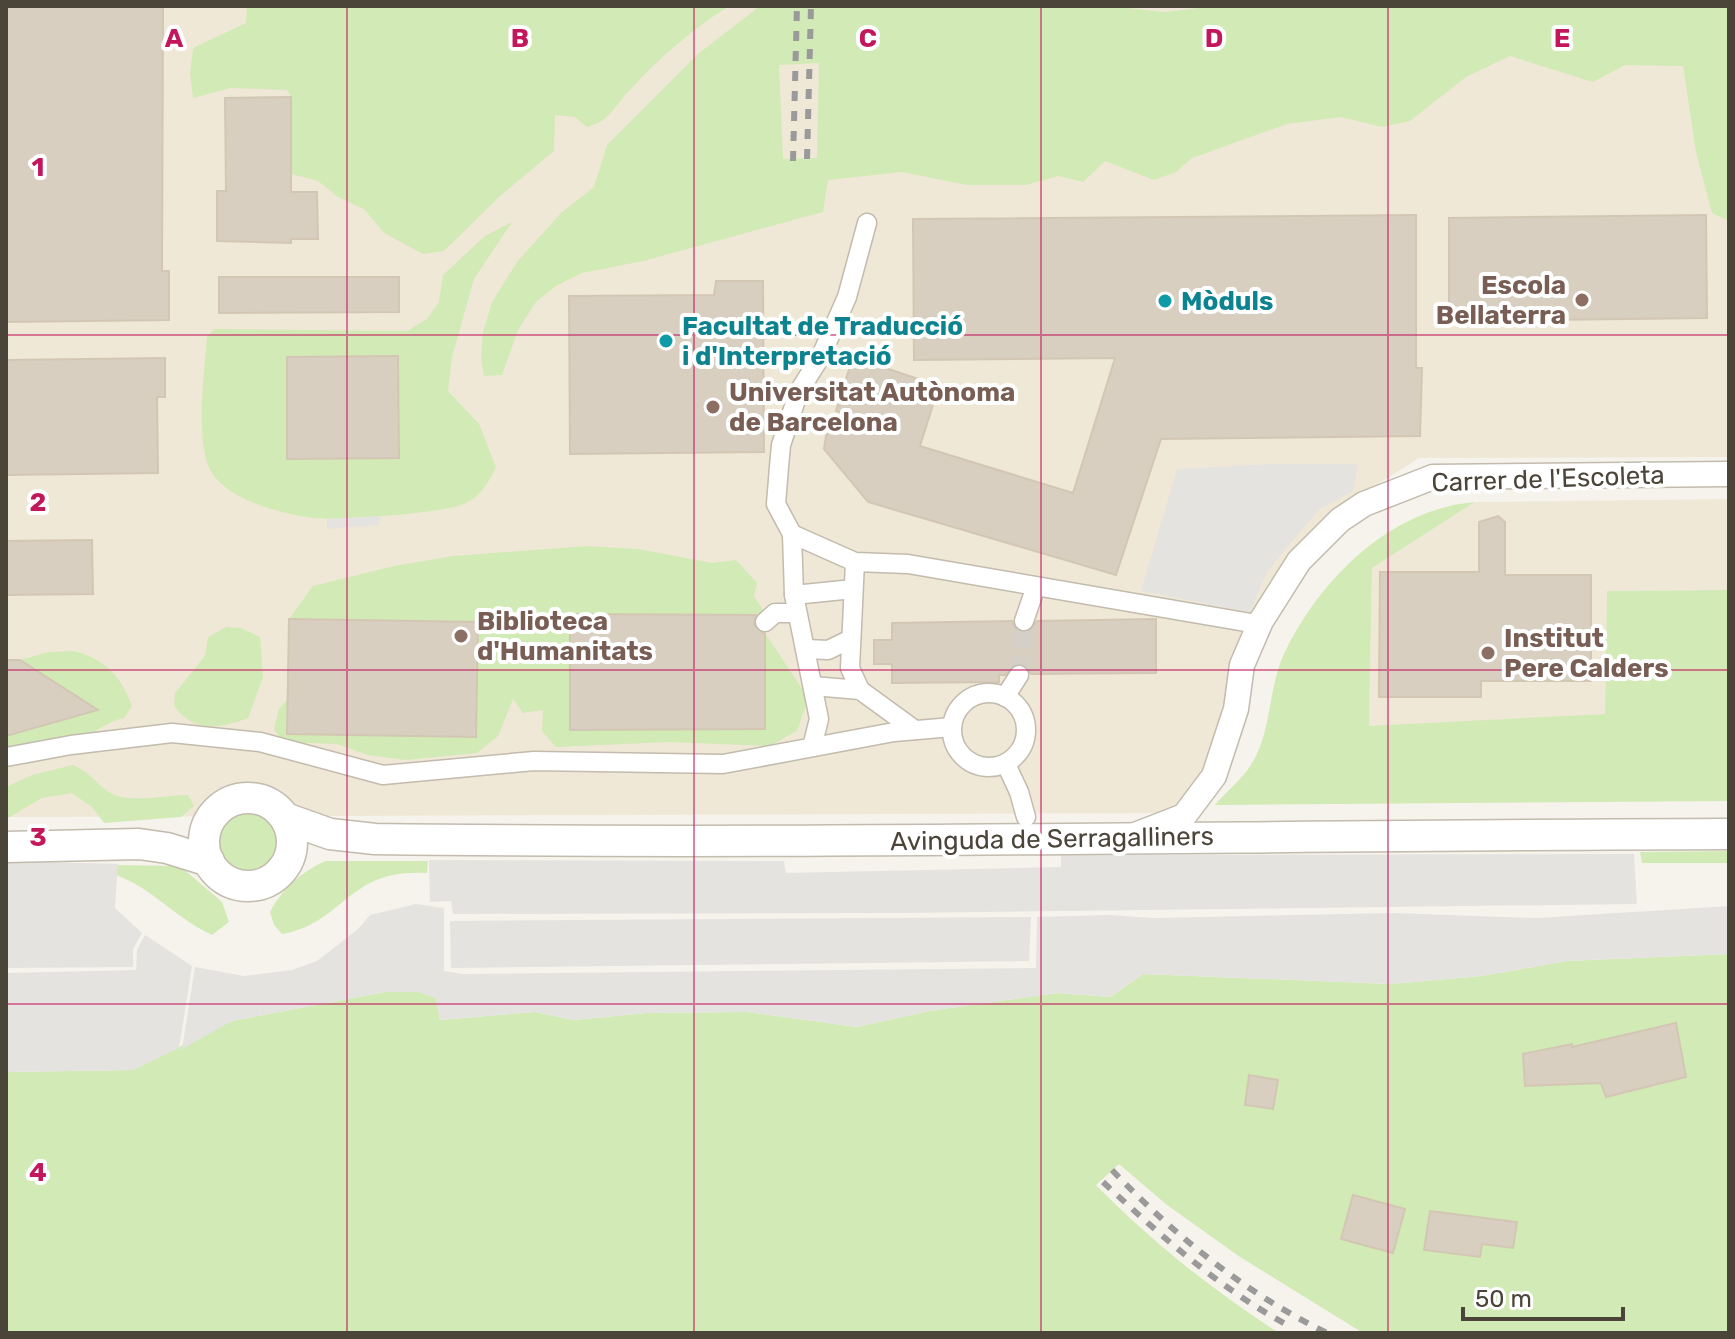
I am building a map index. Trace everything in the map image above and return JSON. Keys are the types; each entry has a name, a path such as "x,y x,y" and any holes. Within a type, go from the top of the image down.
{"street":[{"path":"812,747 819,719 796,604 792,534 776,504 781,445 799,391 821,356 847,297 867,223"},
{"name":"Carrer de l'Escoleta","path":"1134,836 1184,816 1214,776 1236,709 1242,665 1261,621 1299,561 1340,520 1364,504 1433,477 1729,474"},
{"path":"792,534 855,562 908,564 1035,589 1251,623"},
{"path":"855,562 850,668 860,690 915,730"},
{"path":"765,622 775,613 796,604 853,589"},
{"path":"1024,621 1035,589"},
{"path":"805,649 828,650 851,639"},
{"path":"1005,697 1019,675"},
{"path":"813,686 860,690"},
{"path":"982,694 1005,697 1023,713 1026,725 1022,748 1006,764 984,768 973,764 957,749 952,727 955,716 971,698 982,694"},
{"path":"6,757 71,745 172,733 260,742 383,775 534,761 723,764 915,730 952,727"},
{"name":"Avinguda de Serragalliners","path":"1006,764 1026,817"},
{"path":"245,798 271,804 285,818 292,838 289,858 275,876 250,885 225,879 209,861 205,840 208,824 220,808 245,798"},
{"name":"Avinguda de Serragalliners","path":"285,818 330,834 375,839 888,843 1134,836 1729,834"},
{"path":"139,844 208,824"},
{"name":"Avinguda de Serragalliners","path":"289,858 375,839"},
{"path":"6,847 139,844 167,848 209,861"}],"shaded area":[{"name":"Universitat Autònoma de Barcelona","path":"6,6 1729,6 1729,457 1419,458 1353,500 1312,532 1282,564 1242,634 1205,770 1179,805 1163,813 6,817"},
{"path":"1358,464 1353,491 1320,509 1293,540 1267,572 1250,612 1141,591 1177,469"},
{"name":"Institut Pere Calders","path":"1729,499 1729,590 1607,591 1605,714 1369,727 1372,568 1475,502"},
{"path":"380,516 379,525 327,529 327,519"},
{"path":"1634,854 1637,904 903,913 453,914 451,901 430,902 429,860 784,861 786,873 1061,867 1061,855"},
{"path":"6,861 118,864 115,908 142,933 133,949 133,967 6,968"},
{"path":"416,904 444,908 444,971 463,974 1036,968 1037,917 1109,915 1153,918 1394,913 1536,918 1729,906 1729,954 1567,961 1481,976 1391,984 1143,974 1110,997 1058,993 929,1011 857,1027 747,1012 647,1013 574,1020 535,1012 440,1020 436,998 418,992 385,992 232,1021 182,1049 195,967 244,976 292,970 317,961 358,929 370,915"},
{"path":"1031,917 1029,961 451,968 450,921"},
{"path":"145,935 192,966 179,1048 133,1070 6,1072 6,973 136,970 137,950"}],"green space":[{"path":"247,6 729,6 663,57 601,121 587,127 575,117 555,115 554,151 500,196 444,251 423,254 384,233 364,209 338,197 318,181 291,174 291,97 287,90 231,88 193,98 190,73 193,48 246,23"},
{"path":"760,6 1107,6 1165,12 1215,6 1729,6 1729,221 1712,213 1696,152 1683,66 1625,65 1593,82 1510,56 1466,77 1410,121 1382,127 1341,117 1287,124 1192,158 1176,172 1154,180 1105,161 1083,182 1058,176 1026,185 967,185 902,172 828,180 823,212 643,261 582,273 556,286 536,302 518,330 502,375 484,376 481,358 483,332 492,302 517,262 561,213 594,187 607,145 698,54","holes":["819,63 817,158 783,159 779,65"]},
{"path":"512,222 474,279 452,357 448,391 479,424 496,467 476,496 466,503 438,510 326,519 274,510 246,500 214,476 204,448 202,409 207,337 214,329 407,331 427,319 439,302 443,275 485,236"},
{"path":"1475,502 1372,568 1369,726 1605,714 1607,591 1729,590 1729,801 1215,805 1243,775 1258,752 1284,654 1299,626 1338,575 1361,552 1414,518 1444,507"},
{"path":"588,546 638,549 712,563 736,560 757,583 754,596 766,615 765,633 805,693 805,708 797,731 770,746 668,742 556,747 542,731 543,710 523,713 513,699 498,736 477,753 405,760 368,755 337,744 283,742 274,729 279,709 288,699 289,619 313,586 394,566 453,556"},
{"path":"226,627 241,628 260,637 263,677 248,718 227,725 199,725 174,706 175,693 205,656 208,637"},
{"path":"74,651 95,659 117,677 132,706 124,718 81,737 6,747 6,736 97,709 20,660 49,652"},
{"path":"73,765 115,795 135,798 188,795 194,806 181,817 104,823 92,807 72,793 42,798 6,819 6,787 32,775"},
{"path":"249,813 261,815 270,822 277,831 277,855 270,864 261,871 249,873 237,871 228,864 221,855 219,843 221,831 228,822 237,815"},
{"path":"1729,851 1729,863 1642,863 1640,852"},
{"path":"326,861 428,861 427,873 379,879 320,919 282,934 274,925 270,912 286,889 301,875"},
{"path":"111,865 180,866 222,902 229,922 212,935 116,875"},
{"path":"1729,954 1729,1333 1363,1333 1240,1257 1167,1205 1119,1164 1096,1185 1183,1264 1279,1333 6,1333 6,1072 133,1070 232,1021 385,992 419,992 436,998 440,1020 535,1012 574,1020 647,1013 747,1012 857,1027 929,1011 1058,993 1110,997 1143,974 1391,984 1481,976 1567,961"}],"building":[{"path":"6,6 163,6 162,271 169,271 169,320 6,322"},
{"path":"291,97 291,192 317,192 318,239 291,239 291,243 217,241 217,191 226,191 225,98"},
{"path":"1416,215 1416,368 1422,368 1420,436 1161,439 1116,575 868,502 824,449 826,436 844,414 836,411 853,357 939,386 920,446 1073,493 1115,358 914,360 913,219"},
{"path":"1706,215 1707,318 1449,321 1449,218"},
{"path":"219,277 399,277 399,312 219,313"},
{"name":"Facultat de Traducció i d'Interpretació","path":"716,281 763,281 764,452 570,454 569,296 714,295"},
{"path":"398,356 399,458 287,459 287,357"},
{"path":"165,358 165,397 157,397 158,473 6,475 6,360"},
{"path":"1498,516 1505,522 1505,575 1591,575 1591,681 1481,681 1481,697 1379,697 1380,572 1479,572 1479,522"},
{"path":"92,540 93,594 6,595 6,541"},
{"path":"570,614 756,615 754,625 765,634 765,729 570,730"},
{"path":"289,619 478,622 476,737 287,734"},
{"path":"1156,619 1156,673 1031,674 1026,665 1019,663 1005,675 999,675 999,682 892,683 892,664 874,664 874,640 892,640 892,623 1012,621 1016,629 1026,633 1037,621"},
{"path":"6,660 20,660 98,710 6,736"},
{"path":"1676,1023 1686,1077 1606,1097 1601,1083 1525,1086 1523,1054 1572,1044 1572,1047"},
{"path":"1249,1075 1278,1080 1273,1109 1245,1105"},
{"path":"1353,1195 1405,1209 1393,1253 1341,1239"},
{"path":"1430,1211 1517,1222 1513,1248 1482,1244 1480,1257 1424,1250"}],"tunnel":[{"path":"1019,675 1024,621"}],"railway":[{"path":"793,161 797,6"},
{"path":"807,159 811,6"},
{"path":"1112,1170 1161,1218 1212,1261 1268,1300 1327,1333"},
{"path":"1103,1182 1215,1278 1289,1326"}],"place":[{"name":"Escola Bellaterra","path":"1582,300"},
{"name":"Mòduls","path":"1165,301"},
{"name":"Facultat de Traducció i d'Interpretació","path":"666,341"},
{"name":"Universitat Autònoma de Barcelona","path":"713,407"},
{"name":"Biblioteca d'Humanitats","path":"461,636"},
{"name":"Institut Pere Calders","path":"1488,653"}]}
